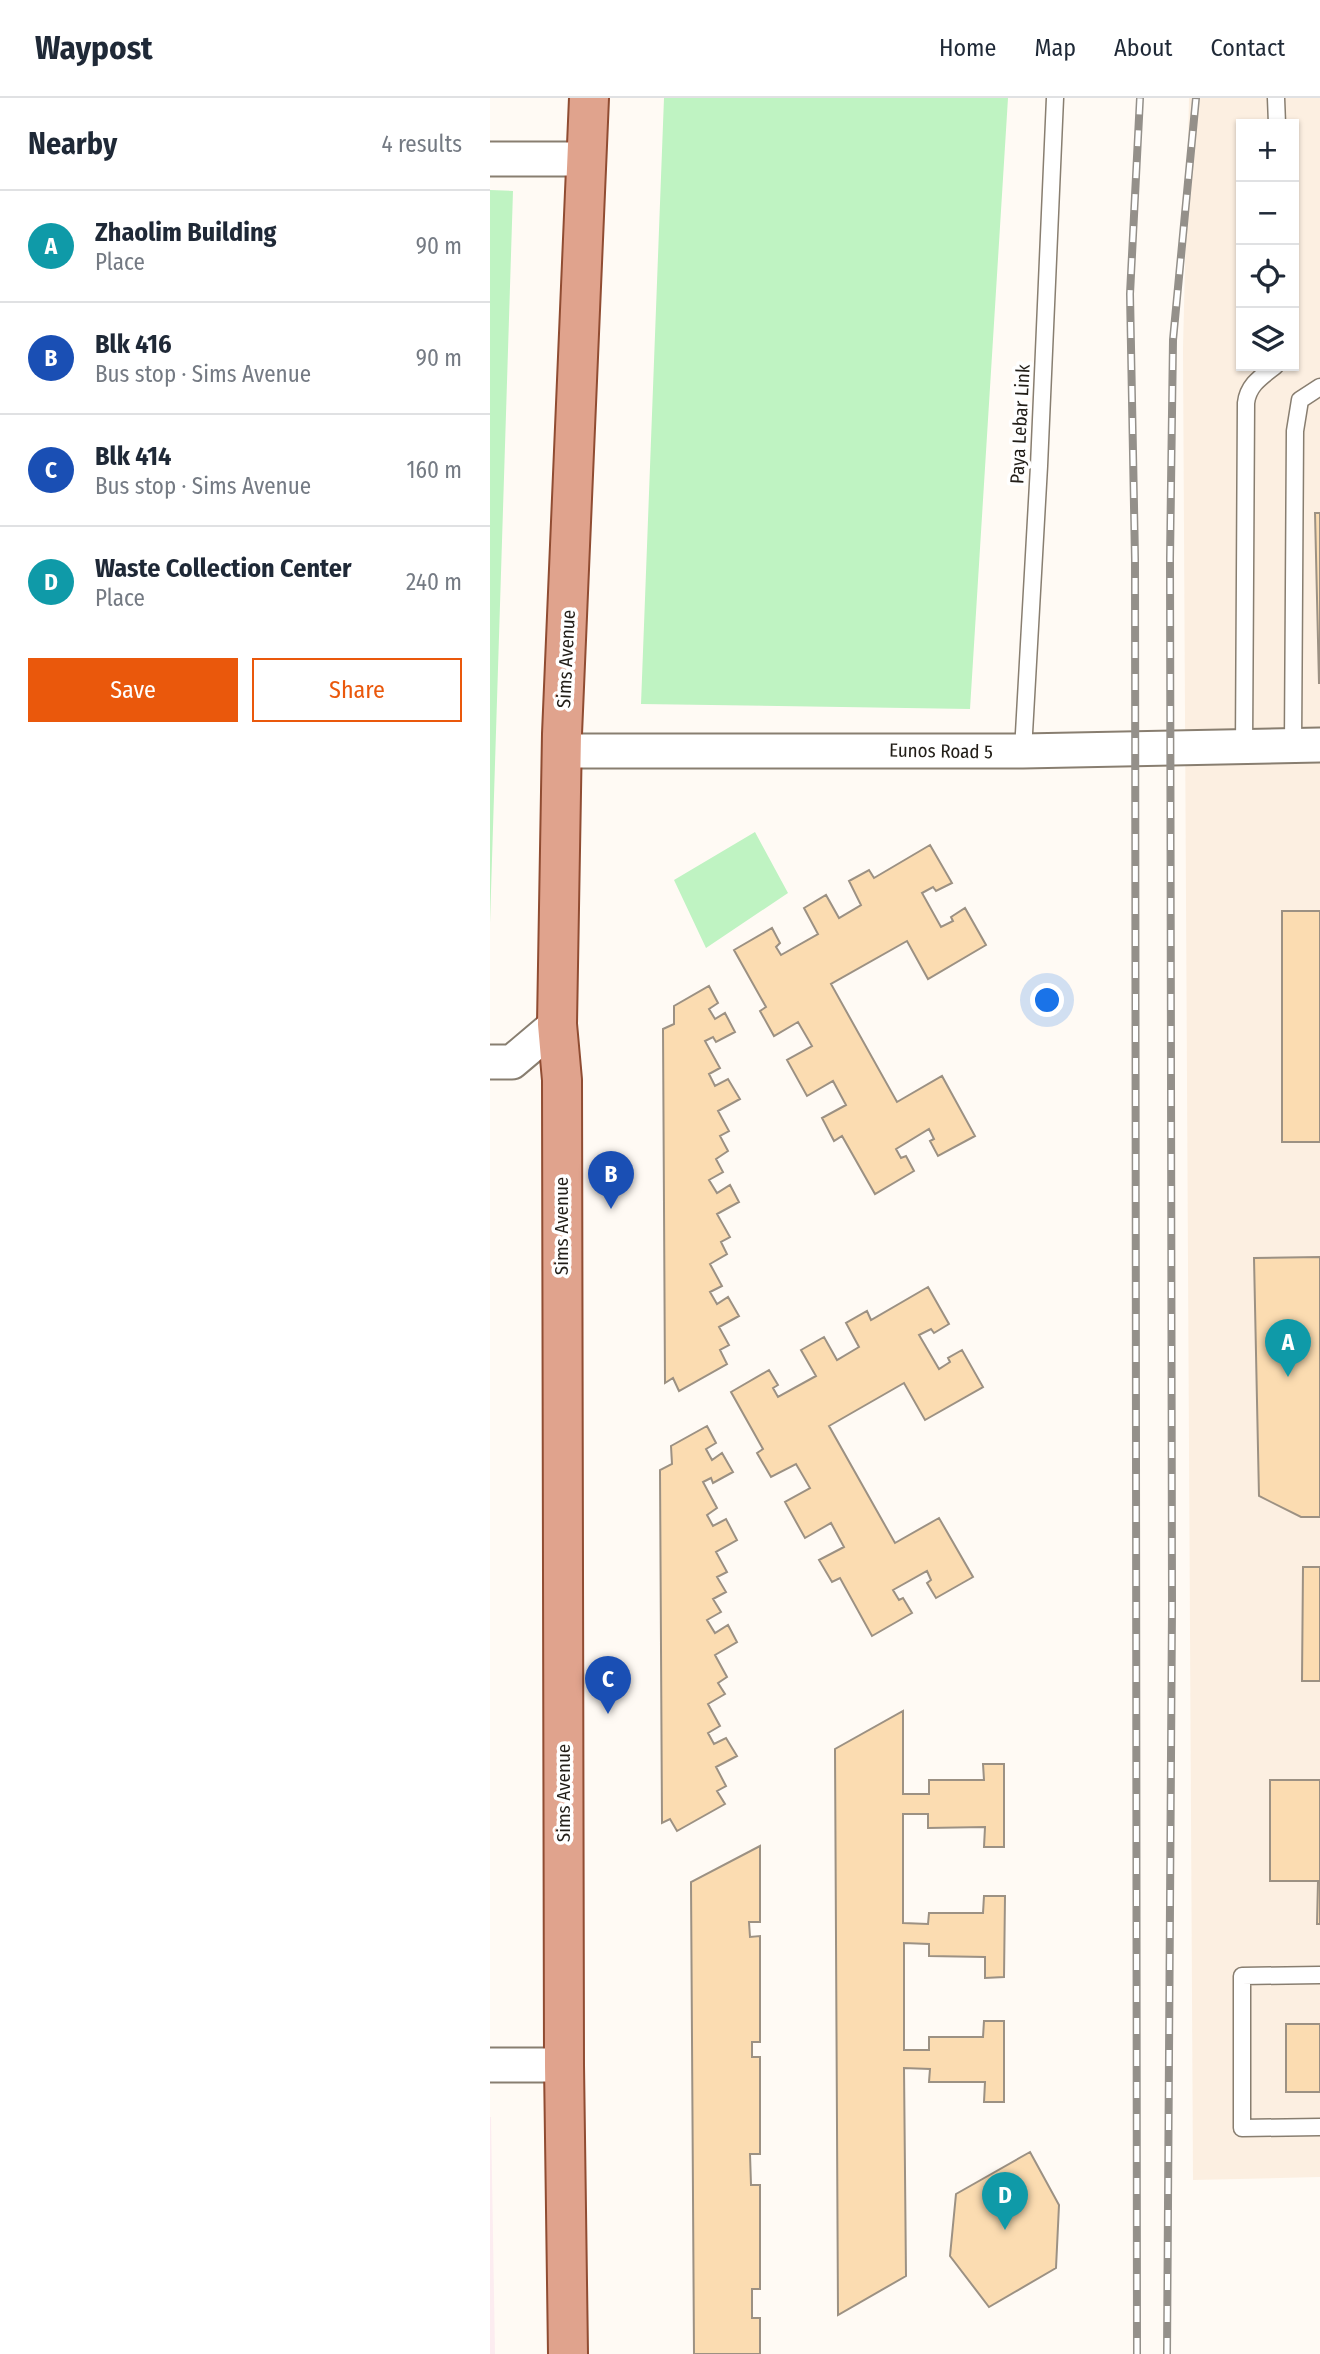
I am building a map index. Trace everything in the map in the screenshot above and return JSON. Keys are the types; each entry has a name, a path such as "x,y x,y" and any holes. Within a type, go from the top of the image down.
{"main road":[{"name":"Sims Avenue","path":"568,2354 564,2065 562,1080 557,1024 562,751 589,98"}],"street":[{"path":"490,159 587,159"},
{"name":"Eunos Road 5","path":"562,751 1023,751 1306,746"},
{"path":"490,1062 512,1062 557,1024"},
{"path":"490,2065 564,2065"}],"lane":[{"name":"Paya Lebar Link","path":"1023,751 1040,453 1055,98"},
{"path":"1276,98 1277,119"},
{"path":"1244,748 1246,403 1252,384 1269,371"},
{"path":"1306,746 1296,423 1300,400 1320,387"},
{"path":"1320,1975 1242,1976 1242,2128 1320,2126"}],"shaded area":[{"path":"1189,98 1320,98 1320,2177 1193,2180 1183,349"},
{"path":"491,2117 495,2354 490,2354"}],"green space":[{"path":"664,98 1008,98 970,709 641,704"},
{"path":"490,190 513,191 490,923"},
{"path":"755,832 788,893 706,948 674,880"}],"building":[{"path":"1315,513 1320,513 1320,683 1319,683"},
{"path":"930,845 952,883 936,891 933,887 922,893 941,927 953,921 951,917 965,908 986,945 928,979 907,941 831,984 897,1102 942,1076 975,1136 938,1156 930,1141 934,1139 929,1129 896,1149 901,1158 906,1156 914,1171 875,1194 842,1136 834,1141 822,1118 846,1105 833,1081 807,1096 787,1060 812,1046 798,1022 774,1036 760,1011 766,1007 734,950 772,928 780,943 776,947 781,955 818,934 804,908 826,895 839,918 861,905 849,881 869,870 874,878"},
{"path":"1282,911 1320,911 1320,1142 1282,1142"},
{"path":"709,986 718,1003 709,1009 715,1019 725,1013 735,1032 716,1042 713,1037 705,1041 720,1068 709,1074 715,1086 728,1079 740,1099 718,1111 729,1131 720,1136 728,1151 716,1159 723,1172 709,1180 717,1193 730,1185 739,1202 717,1214 730,1237 721,1242 727,1254 710,1264 722,1286 710,1292 717,1304 728,1297 739,1316 719,1327 729,1345 720,1350 727,1364 679,1391 673,1378 665,1383 663,1029 674,1024 674,1006"},
{"path":"1320,1257 1320,1517 1301,1517 1259,1496 1254,1258"},
{"path":"928,1287 949,1324 934,1333 931,1329 919,1335 939,1369 950,1362 948,1358 962,1350 983,1387 925,1420 904,1383 829,1426 895,1543 939,1518 973,1577 936,1598 927,1583 931,1580 927,1571 893,1590 899,1600 903,1598 912,1613 872,1636 840,1578 832,1582 819,1560 844,1547 831,1523 805,1538 785,1502 810,1488 796,1464 771,1477 757,1453 763,1449 731,1392 769,1370 778,1385 773,1388 778,1397 816,1376 801,1350 824,1337 837,1360 859,1347 846,1323 867,1311 871,1320"},
{"path":"707,1426 716,1443 706,1449 712,1460 722,1453 733,1472 713,1483 711,1478 703,1482 717,1508 707,1515 713,1526 726,1519 737,1540 716,1552 727,1572 717,1577 726,1592 713,1599 721,1612 707,1620 715,1633 728,1625 737,1642 715,1655 727,1677 718,1683 725,1694 708,1704 720,1726 708,1733 714,1744 726,1738 737,1756 716,1767 726,1786 717,1791 725,1804 677,1831 670,1819 662,1823 660,1470 672,1464 671,1446"},
{"path":"1303,1567 1320,1567 1320,1681 1302,1681"},
{"path":"903,1711 903,1794 929,1794 929,1780 984,1780 983,1764 1004,1764 1004,1847 984,1847 985,1827 928,1828 928,1814 903,1814 903,1923 928,1924 929,1913 983,1913 984,1896 1005,1896 1004,1977 985,1978 985,1957 929,1956 929,1944 904,1943 904,2050 929,2050 929,2037 983,2037 984,2021 1004,2021 1004,2102 984,2102 985,2082 929,2082 930,2069 904,2068 906,2276 838,2315 835,1749"},
{"path":"1270,1780 1320,1780 1320,1924 1317,1924 1318,1881 1270,1881"},
{"path":"760,1846 760,1922 749,1922 750,1937 760,1936 760,2042 752,2042 752,2057 760,2057 760,2154 750,2154 751,2185 760,2185 760,2289 752,2289 752,2318 760,2318 760,2354 694,2354 691,1882"},
{"path":"1286,2024 1320,2024 1320,2092 1286,2092"},
{"path":"1030,2152 1059,2205 1056,2268 989,2307 950,2256 956,2194"}],"railway":[{"path":"1137,2354 1135,559 1130,294 1140,98"},
{"path":"1167,2354 1172,1607 1170,559 1173,340 1196,98"}],"place":[{"name":"Blk 416","path":"611,1209"},
{"name":"Zhaolim Building","path":"1288,1377"},
{"name":"Blk 414","path":"608,1714"},
{"name":"Waste Collection Center","path":"1005,2230"}]}
